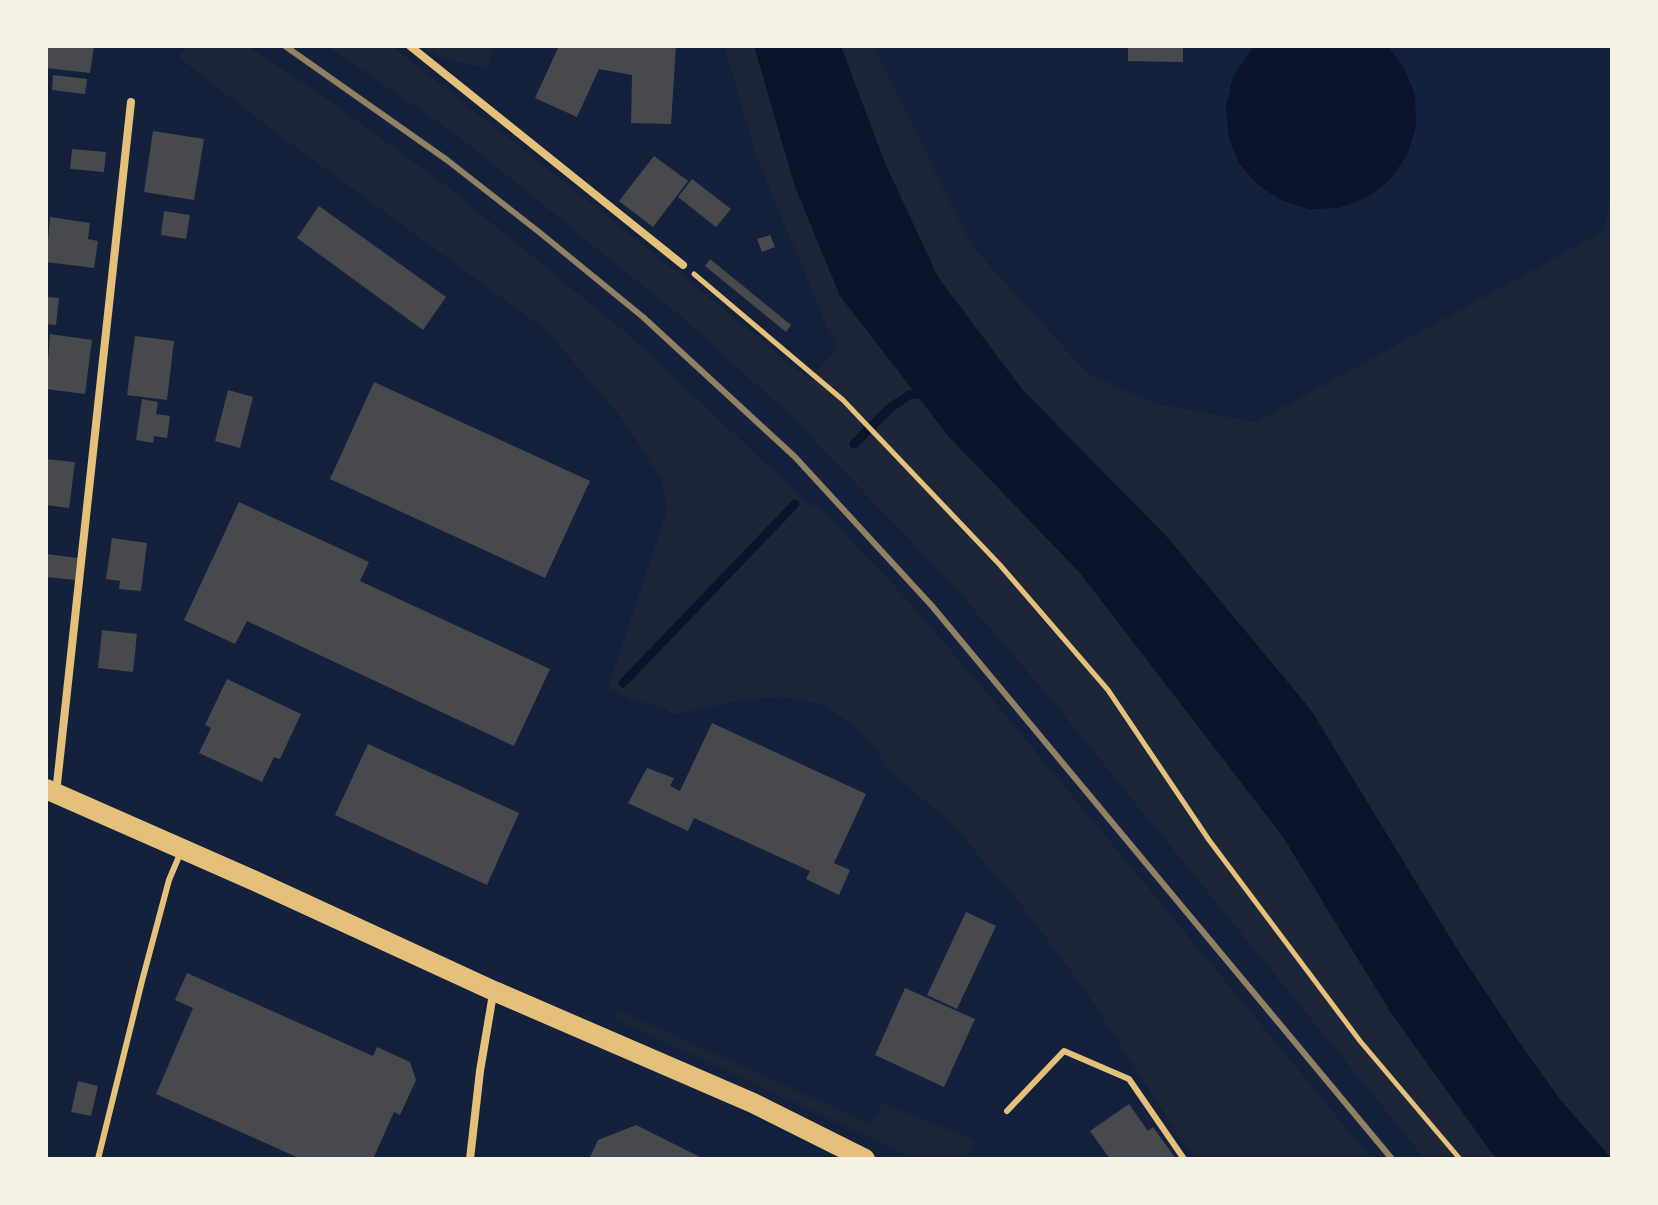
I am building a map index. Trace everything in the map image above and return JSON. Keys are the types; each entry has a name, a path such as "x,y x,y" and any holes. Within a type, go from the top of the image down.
{"main road":[{"path":"51,791 494,991 753,1103 865,1159"}],"street":[{"path":"410,46 683,265"},
{"path":"51,791 131,102"},
{"path":"470,1159 480,1071 494,991"}],"lane":[{"path":"98,1159 169,880 182,849"},
{"path":"1007,1111 1064,1051 1129,1079 1184,1159"}],"path":[{"path":"683,265 843,400 1000,565 1108,690 1209,840 1275,928 1360,1041 1460,1159"}],"shaded area":[{"path":"186,46 247,46 319,93 444,184 630,336 812,507 819,507 903,595 989,695 1372,1159 1196,1159 1085,990 1022,906 949,821 886,768 879,753 856,728 823,704 781,697 735,701 674,715 664,708 631,700 608,688 667,511 661,480 624,421 547,331 178,57"},
{"path":"327,46 392,46 809,380 838,347 757,158 724,46 873,46 972,246 1088,374 1156,404 1256,422 1604,231 1612,194 1612,1159 1425,1159 1045,692 949,581 790,415 679,315 458,136"},
{"path":"421,46 496,46 486,68 442,58"},
{"path":"754,46 841,46 885,163 938,277 1022,389 1168,538 1311,710 1457,949 1517,1039 1559,1098 1612,1159 1498,1159 1491,1152 1391,1013 1283,837 1080,573 949,437 840,296 795,187"},
{"path":"1255,46 1388,46 1404,67 1415,95 1416,126 1407,155 1390,180 1366,198 1339,208 1309,209 1281,200 1257,184 1238,162 1228,135 1226,105 1233,77"},
{"path":"618,1010 871,1124 883,1103 975,1141 967,1159 916,1159 615,1019"}],"building":[{"path":"46,46 94,46 90,73 46,68"},
{"path":"559,46 676,46 671,124 631,123 632,75 599,69 577,117 535,98"},
{"path":"1128,46 1183,46 1183,62 1128,61"},
{"path":"53,75 87,79 85,94 52,90"},
{"path":"153,131 204,139 194,200 144,192"},
{"path":"72,149 106,152 104,172 70,169"},
{"path":"654,156 688,181 653,227 619,201"},
{"path":"692,179 731,209 716,227 678,197"},
{"path":"319,206 446,297 423,330 297,238"},
{"path":"164,211 190,215 186,239 161,235"},
{"path":"50,217 90,223 88,239 98,241 94,268 46,262"},
{"path":"770,235 775,247 762,252 757,239"},
{"path":"710,259 791,325 786,332 705,266"},
{"path":"46,297 59,298 56,325 46,324"},
{"path":"50,334 92,340 85,394 46,389"},
{"path":"135,336 174,341 167,400 127,395"},
{"path":"374,382 590,481 545,578 330,479"},
{"path":"228,390 253,397 240,448 215,441"},
{"path":"142,399 158,402 156,414 170,416 167,438 154,436 153,443 136,440"},
{"path":"46,459 75,462 69,508 46,505"},
{"path":"239,502 369,562 360,581 550,669 514,746 247,621 235,644 184,620"},
{"path":"112,538 147,543 141,591 119,589 120,581 106,579"},
{"path":"46,554 78,558 75,580 46,577"},
{"path":"102,630 137,634 133,672 98,668"},
{"path":"227,679 301,714 280,759 274,757 262,782 199,753 211,728 205,725"},
{"path":"712,723 866,794 834,863 850,870 839,895 806,879 810,871 694,818 688,831 628,803 647,768 674,778 670,786 680,791"},
{"path":"368,744 519,813 487,885 335,815"},
{"path":"966,912 996,926 957,1009 927,995"},
{"path":"187,973 373,1056 377,1047 410,1062 416,1080 400,1115 394,1112 373,1159 301,1159 156,1094 193,1008 175,1000"},
{"path":"905,988 975,1019 944,1087 875,1055"},
{"path":"78,1081 98,1086 91,1116 71,1112"},
{"path":"1129,1104 1148,1131 1153,1127 1176,1159 1110,1159 1090,1131"},
{"path":"636,1125 704,1159 589,1159 598,1140"}],"waterway":[{"path":"854,444 890,408 909,395 927,393"},
{"path":"623,683 795,504"}],"railway":[{"path":"285,46 447,160 539,232 643,317 795,457 932,606 1392,1159"}]}
